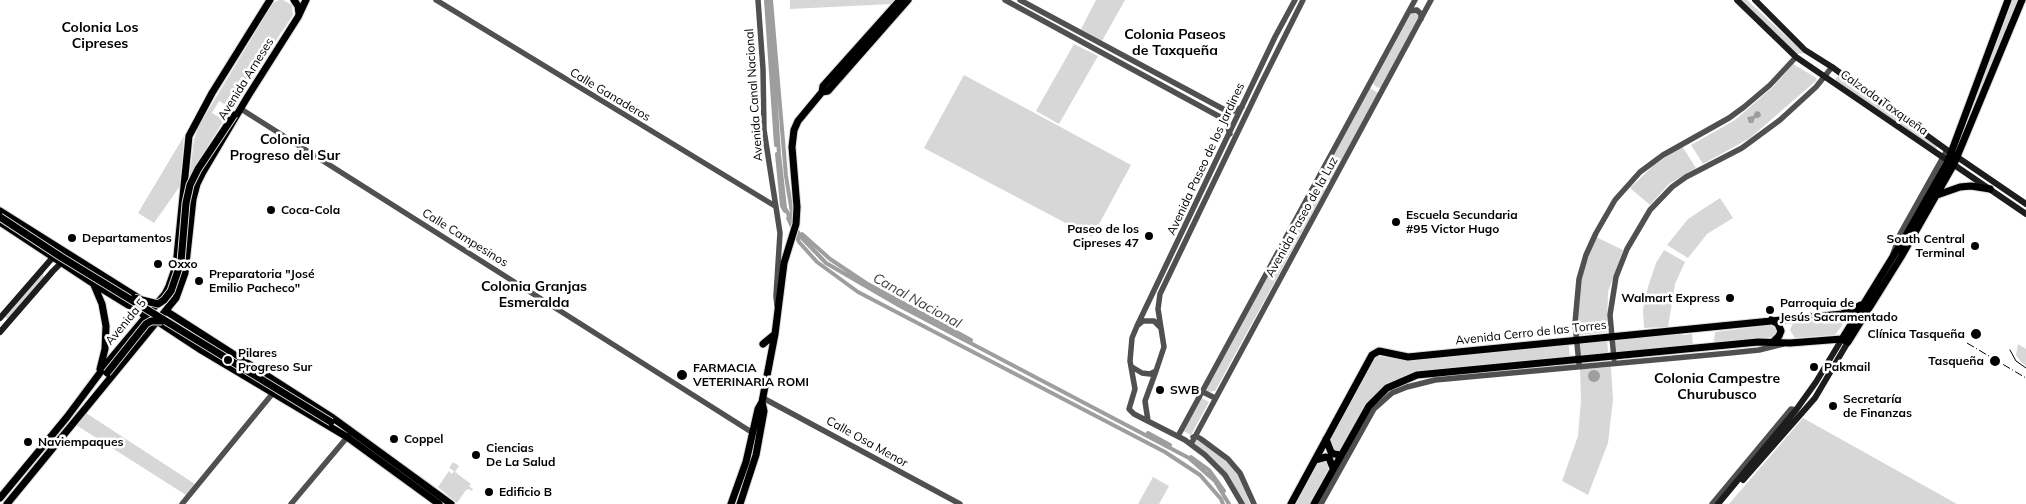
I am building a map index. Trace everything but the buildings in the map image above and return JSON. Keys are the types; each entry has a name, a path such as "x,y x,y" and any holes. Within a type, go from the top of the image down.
{"main road":[{"name":"Avenida Arneses","path":"192,128 270,0"},
{"path":"294,0 299,9 298,17"},
{"path":"731,504 746,462 758,408 762,400 775,334 785,259 796,224 797,207 792,138 798,121 822,92 823,86 900,0"},
{"path":"822,92 828,91 908,0"},
{"name":"Calzada Taxqueña","path":"1737,0 1796,57 1951,160 2026,214"},
{"name":"Calzada Taxqueña","path":"1754,0 1802,47 1949,152"},
{"path":"1722,504 1815,398 1845,340 1848,327 1951,160 1949,152 2008,0"},
{"path":"1718,504 1796,410 1894,268 1937,195 2022,0"},
{"name":"Avenida Arneses","path":"194,196 203,172 306,1"},
{"path":"1796,57 1808,56 1829,65"},
{"path":"134,298 158,304 171,291 181,262 186,203 191,182 244,98 248,96"},
{"name":"Avenida 5","path":"0,498 76,406 96,378 170,286 176,266 188,136 192,128"},
{"name":"Calzada Taxqueña","path":"1951,160 2026,204"},
{"path":"1937,195 1960,186 1990,189"},
{"name":"Avenida 5","path":"7,504 176,298 183,281 194,196"},
{"path":"0,211 153,307"},
{"path":"0,217 61,258 331,422 448,503"},
{"path":"0,222 146,316"},
{"path":"0,318 54,256"},
{"path":"0,332 62,262 70,262 103,279 244,366 257,383"},
{"path":"46,266 53,271"},
{"path":"94,284 104,311 106,334 104,357 96,378"},
{"path":"123,302 129,299 128,292"},
{"name":"Avenida Cerro de las Torres","path":"1291,504 1372,355 1378,351 1382,350 1408,357 1847,313 1861,305"},
{"path":"1810,308 1816,316"},
{"path":"166,312 333,418 348,433"},
{"path":"1837,314 1844,319 1848,327"},
{"path":"1768,320 1776,322 1780,329 1779,336 1774,342"},
{"path":"76,406 87,397 107,374 146,324 156,321 170,324"},
{"path":"157,321 272,392 348,433"},
{"path":"175,333 173,327 181,321"},
{"path":"771,354 762,346 775,334"},
{"path":"1314,504 1369,406 1387,388 1417,375 1614,360 1750,342 1790,343 1845,340"},
{"path":"740,504 756,455 764,411 762,400"},
{"path":"1786,431 1797,415 1796,410"},
{"path":"1326,439 1332,452 1341,455"},
{"path":"1315,460 1329,458 1333,468"},
{"path":"417,482 439,504"}],"street":[{"name":"Calle Ganaderos","path":"436,0 775,206"},
{"name":"Avenida Canal Nacional","path":"758,0 763,69 764,130 780,233 776,296 778,308"},
{"path":"1005,0 1018,2 1034,8 1225,110 1232,112 1242,107"},
{"name":"Avenida Paseo de los Jardines","path":"1221,159 1254,80 1295,0"},
{"name":"Avenida Paseo de los Jardines","path":"1137,326 1303,0"},
{"name":"Avenida Paseo de la Luz","path":"1178,436 1201,390 1415,0"},
{"name":"Avenida Paseo de la Luz","path":"1191,444 1431,0"},
{"path":"1018,2 1031,14 1222,118 1230,134"},
{"path":"1031,14 1034,8"},
{"path":"1408,12 1412,9 1418,10 1421,14 1421,19"},
{"path":"1321,504 1372,412 1392,393 1426,381 1579,362 1575,308 1579,279 1586,255 1596,233 1616,200 1640,172 1663,155 1729,118 1744,107 1770,85 1796,57"},
{"path":"1790,343 1759,350 1614,360 1611,336 1611,303 1621,262 1638,229 1654,205 1672,187 1686,177 1742,148 1780,120 1826,76 1829,65"},
{"path":"1261,67 1267,71"},
{"path":"1254,80 1261,84"},
{"path":"1171,90 1175,83"},
{"name":"Calle Campesinos","path":"241,109 753,433"},
{"path":"1222,118 1227,114 1225,110"},
{"name":"Avenida Paseo de los Jardines","path":"1161,328 1158,309 1160,294 1214,173"},
{"path":"1892,257 1894,268"},
{"path":"1148,421 1146,401 1164,346 1161,328 1157,323 1150,320 1143,321 1137,326 1130,345 1135,389 1129,409 1148,421 1191,444 1225,474 1242,504"},
{"path":"1132,367 1142,373 1150,374 1156,371"},
{"path":"1201,390 1215,398"},
{"path":"182,504 272,392"},
{"name":"Calle Osa Menor","path":"762,400 960,504"},
{"path":"1712,504 1791,409 1796,410"},
{"path":"291,504 348,433"},
{"path":"1185,440 1196,436 1222,453 1240,473 1254,504"}],"shaded area":[{"path":"279,0 292,5 293,15 231,108 219,101 212,113 224,120 196,165 188,188 194,140 198,127 273,3"},
{"path":"790,0 896,0 892,4 790,9"},
{"path":"1096,0 1125,0 1102,41 1081,29"},
{"path":"1741,0 1747,0 1804,53 1796,54"},
{"path":"2012,0 2019,0 1970,119 1967,118"},
{"path":"1412,12 1417,12 1420,17 1381,88 1376,87 1373,83"},
{"path":"1074,44 1098,56 1059,124 1036,111"},
{"path":"1793,64 1817,80 1750,138 1703,164 1691,145 1735,120 1774,86"},
{"path":"964,75 1131,165 1092,237 924,148"},
{"path":"1838,76 1937,146 1936,151 1835,80"},
{"path":"1370,88 1378,93 1331,180 1324,180 1321,174"},
{"path":"1756,111 1760,112 1761,116 1755,118 1753,123 1749,123 1747,117 1753,116"},
{"path":"184,136 180,186 154,223 138,213"},
{"path":"1682,146 1696,168 1669,184 1650,205 1630,188 1653,166"},
{"path":"1316,185 1321,186 1325,190 1215,391 1208,392 1205,389"},
{"path":"1720,198 1733,218 1707,234 1688,258 1667,245 1688,219"},
{"path":"1596,237 1623,250 1608,292 1607,332 1579,335 1577,309 1580,280"},
{"path":"1664,250 1685,262 1675,284 1668,327 1644,328 1643,310 1648,287 1656,263"},
{"path":"43,271 44,278 10,320 3,316"},
{"path":"1834,317 1843,324 1835,335 1795,338 1790,330 1794,321"},
{"path":"1771,325 1778,332 1772,337 1716,344 1714,342 1715,332"},
{"path":"1670,332 1684,335 1692,334 1693,345 1616,352 1615,337"},
{"path":"1607,338 1608,353 1580,356 1578,341"},
{"path":"1568,341 1570,357 1433,370 1403,377 1385,386 1341,450 1335,451 1328,439 1372,360 1378,356 1397,358"},
{"path":"2018,344 2026,349 2026,366 2016,355"},
{"path":"1611,367 1613,400 1608,443 1588,495 1562,481 1578,436 1581,400 1580,369"},
{"path":"1596,370 1599,371 1599,381 1592,382 1589,381 1588,374 1589,371"},
{"path":"1200,397 1209,402 1191,435 1183,431"},
{"path":"86,413 195,484 186,495 76,425"},
{"path":"1803,418 1957,504 1729,504"},
{"path":"1196,439 1220,455 1239,474 1250,504 1243,504 1202,450 1193,442"},
{"path":"1320,459 1326,459 1329,471 1311,504 1295,504"},
{"path":"453,462 459,466 455,472 471,484 469,486 473,489 472,491 466,490 457,503 438,487 449,471 452,474 454,471 449,468"},
{"path":"1153,477 1169,486 1159,504 1138,504"}],"waterway":[{"name":"Canal Nacional","path":"766,0 776,145"},
{"name":"Canal Nacional","path":"769,0 779,154 785,208 800,236 826,263 900,306 1189,458 1215,481 1229,504"},
{"name":"Canal Nacional","path":"771,0 786,176 793,219"},
{"name":"Canal Nacional","path":"777,154 782,206 785,211"},
{"name":"Canal Nacional","path":"788,218 799,242 817,262 858,292 1165,452 1200,475 1221,499 1223,504"},
{"name":"Canal Nacional","path":"802,234 830,259 866,283 971,340"},
{"name":"Canal Nacional","path":"1148,433 1170,445"},
{"name":"Canal Nacional","path":"1191,457 1209,470 1224,491"}],"tram line":[{"path":"2010,350 2016,361 2026,368"}],"railway":[{"path":"1967,343 2026,378"}],"place":[{"name":"Coca-Cola","path":"271,210"},
{"name":"Escuela Secundaria #95 Victor Hugo","path":"1396,222"},
{"name":"Paseo de los Cipreses 47","path":"1149,236"},
{"name":"Departamentos","path":"72,238"},
{"name":"South Central Terminal","path":"1975,246"},
{"name":"Oxxo","path":"158,264"},
{"name":"Preparatoria \"José Emilio Pacheco\"","path":"199,281"},
{"name":"Walmart Express","path":"1730,298"},
{"name":"Parroquia de Jesús Sacramentado","path":"1770,310"},
{"name":"Clínica Tasqueña","path":"1976,334"},
{"name":"Pilares Progreso Sur","path":"228,360"},
{"name":"Tasqueña","path":"1995,361"},
{"name":"Pakmail","path":"1814,367"},
{"name":"FARMACIA VETERINARIA ROMI","path":"682,375"},
{"name":"SWB","path":"1160,390"},
{"name":"Secretaría de Finanzas","path":"1833,406"},
{"name":"Coppel","path":"394,439"},
{"name":"Naviempaques","path":"28,442"},
{"name":"Ciencias De La Salud","path":"476,455"},
{"name":"Edificio B","path":"489,492"}],"district":[{"name":"Colonia Los Cipreses","path":"100,36"},
{"name":"Colonia Paseos de Taxqueña","path":"1175,43"},
{"name":"Colonia Progreso del Sur","path":"285,148"},
{"name":"Colonia Granjas Esmeralda","path":"534,296"},
{"name":"Colonia Campestre Churubusco","path":"1717,388"}]}
